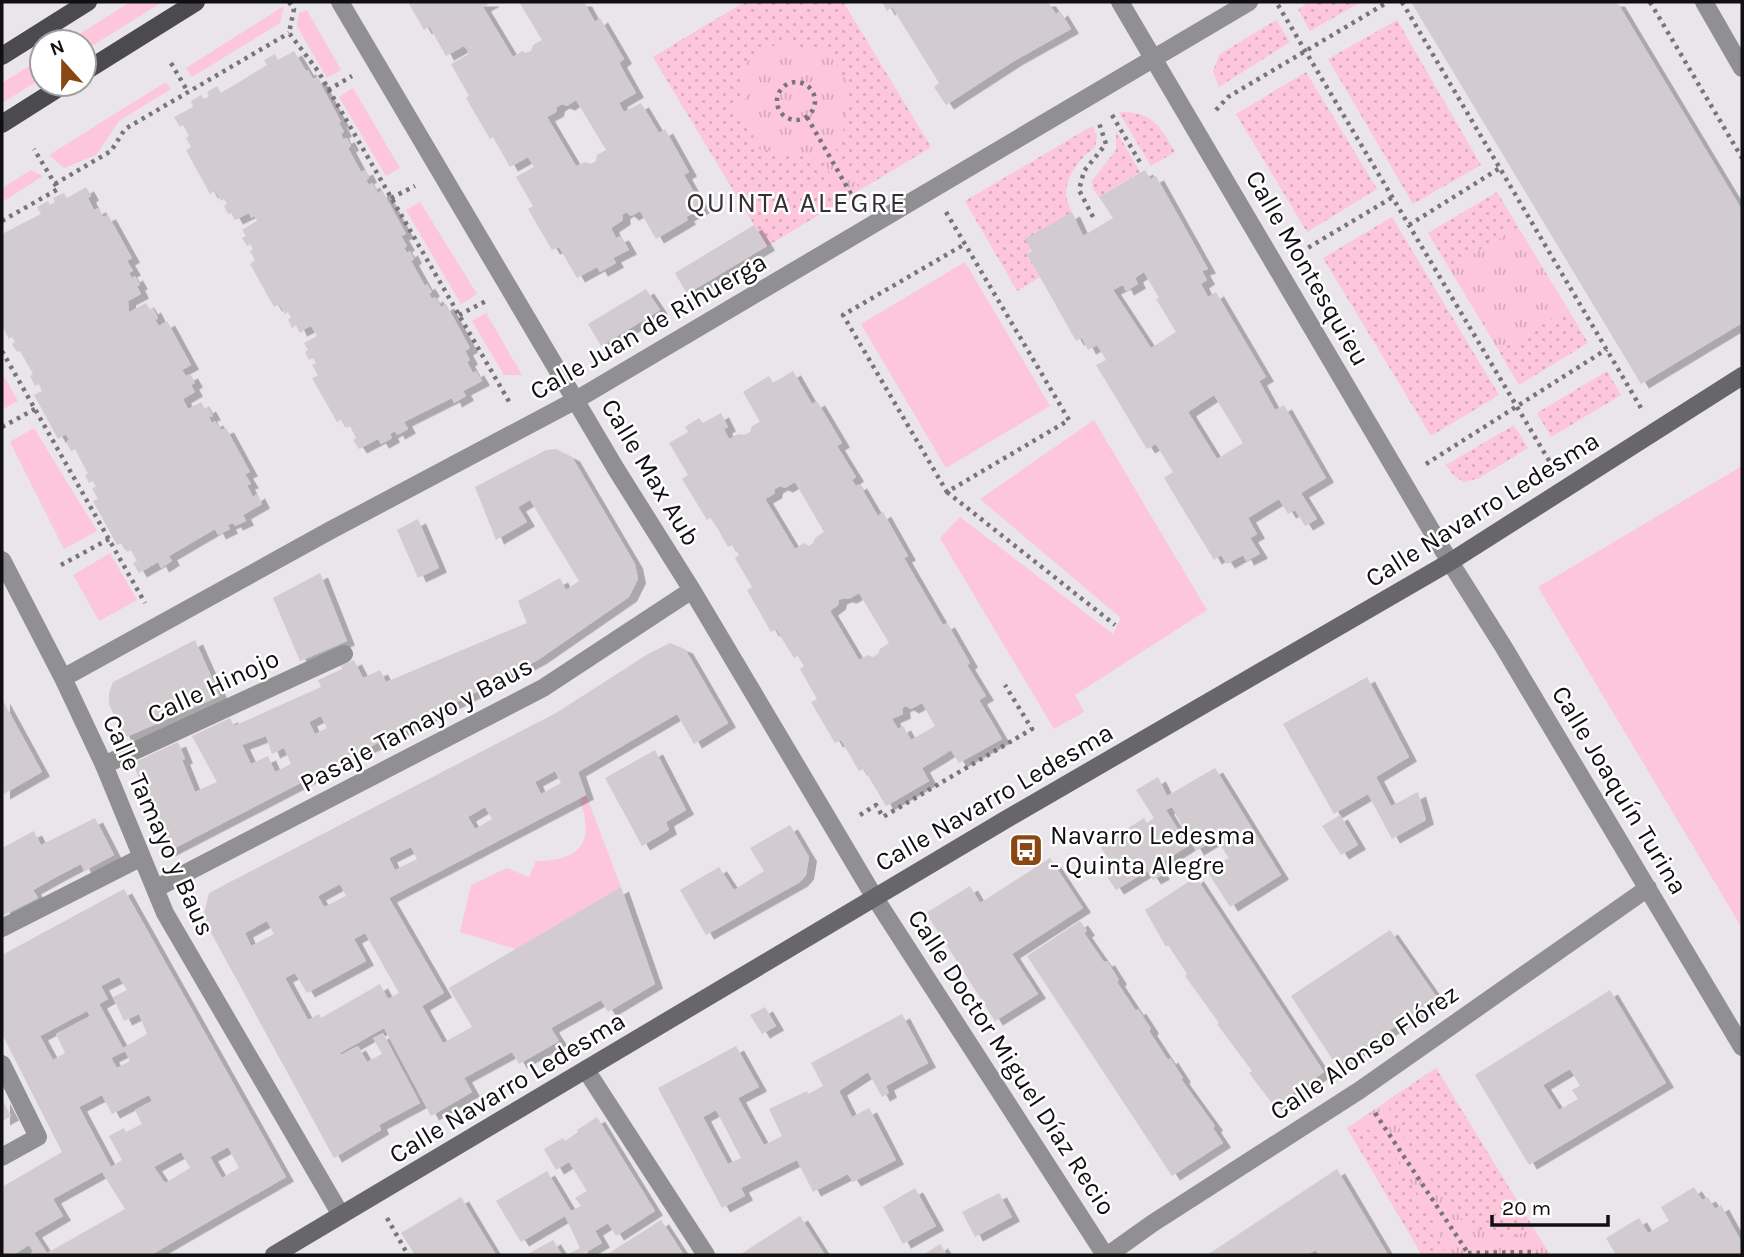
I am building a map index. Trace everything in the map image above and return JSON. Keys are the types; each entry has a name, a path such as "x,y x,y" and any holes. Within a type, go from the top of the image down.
{"main road":[{"path":"2,56 88,2"},
{"path":"98,63 196,2"},
{"path":"2,124 43,98"},
{"name":"Calle Navarro Ledesma","path":"274,1255 875,898 1450,562 1741,378"}],"street":[{"name":"Calle Max Aub","path":"340,2 875,898"},
{"name":"Calle Montesquieu","path":"1120,2 1450,562"},
{"name":"Calle Juan de Rihuerga","path":"63,678 320,536 576,400 1249,2"},
{"path":"1704,2 1742,68"},
{"name":"Calle Tamayo y Baus","path":"2,560 104,765 165,912 341,1216"},
{"name":"Calle Joaquín Turina","path":"1450,562 1742,1046"},
{"name":"Pasaje Tamayo y Baus","path":"155,889 543,688 692,590"},
{"name":"Calle Hinojo","path":"104,765 344,654"},
{"path":"2,928 142,857"},
{"name":"Calle Alonso Flórez","path":"1106,1255 1360,1090 1648,888"},
{"name":"Calle Doctor Miguel Díaz Recio","path":"875,898 1106,1255"},
{"path":"2,1064 38,1137 2,1157"},
{"path":"586,1070 706,1255"}],"path":[{"path":"55,184 111,151 125,129 289,33 294,9 289,2"},
{"path":"1276,2 1566,488"},
{"path":"1197,131 1228,97 1388,2"},
{"path":"1402,2 1655,432"},
{"path":"1650,2 1742,158"},
{"path":"289,33 318,71 523,427"},
{"path":"171,63 188,92"},
{"path":"788,83 806,84 813,91 813,109 807,117 789,120 777,106 777,97 788,83"},
{"path":"1107,108 1141,164"},
{"path":"1093,216 1079,190 1084,171 1106,144 1094,116"},
{"path":"807,117 855,201"},
{"path":"2,221 58,189 34,149"},
{"path":"1409,225 1500,168"},
{"path":"1276,267 1393,197"},
{"path":"944,209 1069,420 947,492"},
{"path":"965,244 843,315 947,492 1115,625"},
{"path":"1402,480 1607,349"},
{"path":"2,351 146,604"},
{"path":"2,427 35,409"},
{"path":"61,565 109,539"},
{"path":"835,830 876,805 883,817 1031,729 1004,685"},
{"path":"1360,1090 1468,1254 1534,1252 1536,1255"},
{"path":"374,1197 408,1255"}],"green space":[{"path":"130,2 162,2 98,42 98,28 89,28"},
{"path":"745,2 843,2 931,147 767,246 653,57"},
{"path":"745,2 843,2 931,147 860,190 832,143 842,137 849,91 827,50 814,53 786,40 757,54 749,60 741,75 747,97 739,102 736,112 742,121 752,124 754,142 759,149 824,160 842,201 767,246 653,57"},
{"path":"1310,2 1361,2 1310,31 1298,9"},
{"path":"284,6 280,23 192,77 186,68"},
{"path":"307,10 341,70 327,78 297,26 299,13"},
{"path":"1276,20 1290,42 1219,87 1213,71 1220,54"},
{"path":"1397,20 1481,165 1413,204 1328,59"},
{"path":"28,67 28,87 2,103 2,83"},
{"path":"1306,72 1377,189 1307,232 1236,114"},
{"path":"166,82 171,89 119,121 96,155 64,168 49,155"},
{"path":"353,88 400,168 386,176 339,97"},
{"path":"1119,112 1140,114 1154,122 1175,152 1151,166"},
{"path":"1092,126 1097,136 1095,147 1080,161 1067,185 1066,194 1072,212 1027,253 1040,277 1017,291 965,201"},
{"path":"1116,131 1140,172 1099,197 1093,189 1092,181 1116,150"},
{"path":"31,170 43,176 2,202 2,188"},
{"path":"1497,192 1518,227 1449,268 1428,233"},
{"path":"420,202 477,294 461,304 406,210"},
{"path":"1392,217 1499,395 1431,436 1323,258"},
{"path":"1518,227 1568,309 1499,351 1449,268"},
{"path":"965,262 1050,406 946,468 861,324"},
{"path":"1568,309 1588,343 1519,385 1499,351"},
{"path":"486,313 522,375 504,375 472,321"},
{"path":"1607,371 1621,395 1551,437 1537,413"},
{"path":"2,373 18,401 3,409 2,407"},
{"path":"1094,420 1207,610 1075,695 1084,712 1054,729 940,538 960,517 1113,634 1121,618 980,499"},
{"path":"1514,425 1528,448 1479,478 1464,482 1454,476 1446,465"},
{"path":"34,428 97,531 64,549 10,442"},
{"path":"1742,466 1742,928 1538,587"},
{"path":"110,553 137,600 99,621 73,575"},
{"path":"586,795 621,887 516,949 460,932 471,885 507,868 529,877 536,861 565,857 581,845 586,826 579,798"},
{"path":"1436,1068 1550,1255 1422,1255 1347,1128"},
{"path":"1436,1068 1533,1227 1509,1240 1478,1230 1459,1215 1424,1170 1389,1108 1390,1099"},
{"path":"1355,1123 1379,1138 1399,1163 1438,1230 1446,1255 1422,1255 1347,1128"}],"building":[{"path":"408,2 492,2 483,7 513,57 522,51 531,51 533,45 542,40 519,2 584,2 595,22 600,18 624,59 619,63 636,93 619,103 624,112 641,103 659,133 665,129 689,172 684,175 703,208 656,239 640,211 631,216 626,212 622,215 623,220 611,228 616,238 621,236 629,250 613,258 616,263 600,272 597,267 577,278 559,247 552,250 528,209 533,206 516,177 534,167 528,157 510,167 466,98 469,96 451,64 469,54 467,50 464,46 446,56 429,26 424,30","holes":["576,100 606,150 597,155 596,161 591,164 585,162 576,166 547,117 556,112 557,107 562,104 567,106"]},
{"path":"882,2 1048,2 1056,14 1060,11 1071,29 1014,61 946,105 934,87 939,83 892,7 887,11"},
{"path":"1411,2 1617,2 1742,210 1742,323 1641,384"},
{"path":"294,51 313,79 317,77 341,122 339,123 344,132 341,134 343,139 347,138 351,146 348,148 361,172 365,170 369,185 372,183 378,193 382,190 406,234 401,236 407,246 404,248 407,253 410,251 414,259 411,261 425,286 427,284 432,292 429,294 432,299 435,297 441,307 446,304 470,348 465,351 470,360 467,362 473,373 476,371 482,381 463,391 466,396 454,403 452,398 404,422 408,429 397,435 395,431 390,434 392,438 381,444 378,439 359,449 353,440 356,438 350,426 347,428 341,419 337,422 312,378 318,375 312,365 316,363 313,358 309,360 304,343 317,336 311,326 299,332 296,325 292,328 288,312 285,314 279,304 274,307 250,264 255,260 250,251 253,249 250,244 247,246 242,238 246,236 242,230 257,221 255,216 251,218 249,213 235,220 231,213 228,214 224,199 221,201 215,191 210,194 186,150 191,147 186,138 189,136 183,125 180,127 174,117 193,107 191,101 201,95 204,99 209,96 207,92 217,86 221,93 267,65 264,60 275,54 278,60"},
{"path":"1145,170 1150,179 1156,176 1208,269 1202,271 1207,280 1201,284 1208,297 1216,292 1266,377 1259,381 1275,410 1284,405 1326,478 1301,493 1317,519 1305,526 1295,510 1288,514 1279,499 1248,518 1257,534 1250,538 1260,554 1246,561 1243,555 1227,564 1221,555 1214,560 1164,478 1173,472 1156,444 1147,449 1096,365 1106,360 1097,345 1088,350 1082,338 1076,341 1027,254 1032,251 1025,239 1072,212 1083,236 1113,218 1099,197","holes":["1144,272 1159,298 1156,299 1176,332 1151,348 1113,290 1123,285 1126,291 1138,284 1135,278","1214,395 1243,443 1217,459 1188,412"]},
{"path":"86,187 94,210 98,208 103,217 108,215 132,258 127,261 133,271 129,273 132,278 135,276 141,294 128,301 129,312 146,303 150,310 153,308 159,326 167,321 191,365 182,370 186,376 190,374 195,383 191,385 195,392 183,399 188,409 201,402 213,416 209,417 212,423 215,421 221,430 226,428 250,472 245,474 251,484 247,485 253,497 257,494 262,504 243,515 246,521 235,526 233,523 228,525 230,529 218,535 215,529 169,556 172,561 161,568 158,562 139,573 133,563 137,561 131,550 127,552 122,543 117,545 93,501 98,499 92,488 96,487 93,481 89,483 85,475 88,474 75,449 71,451 66,442 69,440 66,434 58,439 34,395 42,391 39,384 35,386 30,376 33,374 20,351 17,352 12,344 15,342 12,337 9,339 4,329 2,331 2,234 41,214 37,207 48,201 50,205 55,202 53,198 64,193 67,198"},
{"path":"754,225 767,246 687,294 675,273"},
{"path":"646,289 660,310 601,346 588,324"},
{"path":"793,371 812,404 817,401 842,443 837,446 856,477 852,480 856,486 859,484 878,516 883,512 908,556 904,558 943,625 947,623 970,663 967,665 986,696 979,700 1002,739 959,763 951,750 922,768 929,781 886,806 864,769 859,771 841,740 835,743 811,702 817,699 800,669 804,666 798,656 794,658 776,629 771,632 747,590 752,587 735,558 739,555 733,545 728,547 711,517 707,520 682,479 688,475 669,443 688,432 685,427 699,418 703,423 721,413 728,427 724,429 729,439 750,432 752,426 760,422 743,392 769,376 773,383","holes":["795,482 824,532 809,546 804,543 795,549 765,499 774,494 775,489 780,486 785,488","859,593 889,643 873,657 868,655 859,660 830,611 838,605 839,600 849,599","922,703 935,726 911,740 903,726 898,729 892,719 903,714 902,708 906,706 911,709"]},
{"path":"556,449 572,457 635,564 638,579 629,597 538,660 167,852 133,763 178,742 195,792 217,782 192,736 230,718 234,726 321,687 318,680 354,660 363,678 380,670 386,682 527,623 518,601 560,578 566,590 579,581 530,500 518,507 527,522 496,540 475,487 546,450","holes":["321,716 327,728 315,734 309,722","266,736 272,754 284,748 291,764 275,772 268,756 251,764 242,745"]},
{"path":"418,519 439,568 418,578 397,530"},
{"path":"320,573 347,641 300,661 273,598"},
{"path":"195,640 220,696 124,738 109,704 113,682"},
{"path":"670,643 685,649 728,723 694,744 677,714 578,772 586,795 389,898 444,993 422,1006 443,1043 472,1027 449,988 621,887 655,984 608,1012 601,1000 551,1028 559,1041 519,1064 512,1052 464,1078 472,1092 431,1116 384,1028 340,1053 341,1055 358,1046 367,1062 382,1054 373,1038 383,1033 420,1103 379,1125 381,1130 334,1158 203,918 209,893 556,713 648,654","holes":["555,771 561,783 541,794 535,782","485,807 492,819 475,829 468,817","411,847 417,859 395,870 389,858","340,884 346,896 324,907 318,896","267,921 274,934 251,946 245,933","365,933 399,993 388,999 380,984 321,1018 319,1014 308,1020 285,978 295,973 307,993 366,961 354,939"]},
{"path":"1367,677 1409,757 1376,777 1391,806 1418,792 1426,820 1392,839 1368,794 1334,814 1283,724"},
{"path":"2,699 42,772 2,795"},
{"path":"655,750 686,810 666,822 669,830 642,846 605,778"},
{"path":"1215,768 1281,875 1230,907 1207,871 1229,858 1216,839 1196,851 1172,807 1166,810 1188,846 1156,866 1162,875 1153,880 1147,871 1116,890 1104,872 1113,866 1100,846 1144,818 1147,823 1154,818 1136,790 1158,777 1167,796"},
{"path":"1340,815 1358,845 1341,855 1322,826"},
{"path":"95,818 114,855 84,871 81,864 58,876 33,890 38,898 2,916 2,848 34,831 41,845"},
{"path":"790,825 809,857 806,875 800,882 706,935 680,890 719,867 734,890 764,871 750,848"},
{"path":"1050,858 1083,908 1012,954 1038,994 995,1021 926,913 970,886 980,903"},
{"path":"1196,877 1324,1072 1274,1106 1185,976 1187,974 1168,945 1166,947 1145,910"},
{"path":"124,889 286,1177 151,1255 35,1255 29,1245 13,1255 2,1255 2,1187 62,1152 2,1034 2,955","holes":["119,977 127,990 113,997 124,1021 139,1014 147,1034 123,1048 99,1004 108,999 101,986","87,1011 90,1016 56,1034 65,1053 53,1060 40,1036","125,1051 130,1061 117,1068 111,1058","102,1095 112,1114 149,1095 152,1101 135,1110 142,1124 126,1132 124,1128 109,1136 122,1160 111,1167 79,1107","228,1147 239,1168 222,1178 210,1157","181,1152 190,1168 165,1183 154,1167","102,1172 125,1209 47,1253 34,1233 63,1216 53,1199"]},
{"path":"1080,921 1087,931 1084,933 1104,962 1107,961 1119,980 1117,982 1136,1011 1138,1009 1151,1029 1149,1031 1215,1126 1213,1128 1223,1143 1172,1176 1027,956"},
{"path":"1390,930 1438,999 1336,1065 1291,996"},
{"path":"1610,990 1666,1083 1529,1165 1475,1075","holes":["1570,1069 1580,1086 1572,1090 1578,1099 1559,1110 1543,1085"]},
{"path":"765,1007 776,1026 762,1034 750,1015"},
{"path":"902,1014 928,1063 886,1086 889,1093 882,1097 868,1072 839,1091 852,1117 869,1108 896,1160 853,1182 848,1174 813,1192 797,1160 741,1188 745,1196 722,1208 658,1088 736,1046 759,1087 738,1098 764,1145 782,1136 769,1109 823,1086 811,1063","holes":["716,1110 741,1158 728,1164 703,1117"]},
{"path":"2,1099 11,1116 2,1121"},
{"path":"597,1117 655,1211 616,1236 608,1223 595,1231 602,1243 581,1255 567,1255 580,1248 565,1216 521,1242 496,1201 547,1171 571,1211 581,1206 575,1198 587,1191 569,1162 556,1170 544,1149 563,1138 565,1141"},
{"path":"1337,1169 1388,1255 1319,1255 1316,1250 1307,1255 1207,1255"},
{"path":"1694,1187 1702,1200 1708,1197 1715,1209 1721,1205 1742,1243 1742,1255 1616,1255 1606,1238 1639,1218 1648,1233 1669,1221 1661,1207"},
{"path":"915,1188 936,1226 903,1244 883,1207"},
{"path":"999,1193 1012,1217 975,1237 962,1212"},
{"path":"461,1197 496,1255 415,1255 401,1233"},
{"path":"800,1216 825,1255 740,1255 747,1250"},
{"path":"661,1220 684,1255 606,1255"},
{"path":"553,1240 562,1255 526,1255"},
{"path":"940,1244 947,1255 923,1255 934,1248"}],"place":[{"name":"Navarro Ledesma - Quinta Alegre","path":"1026,850"}],"district":[{"name":"QUINTA ALEGRE","path":"797,202"}]}
